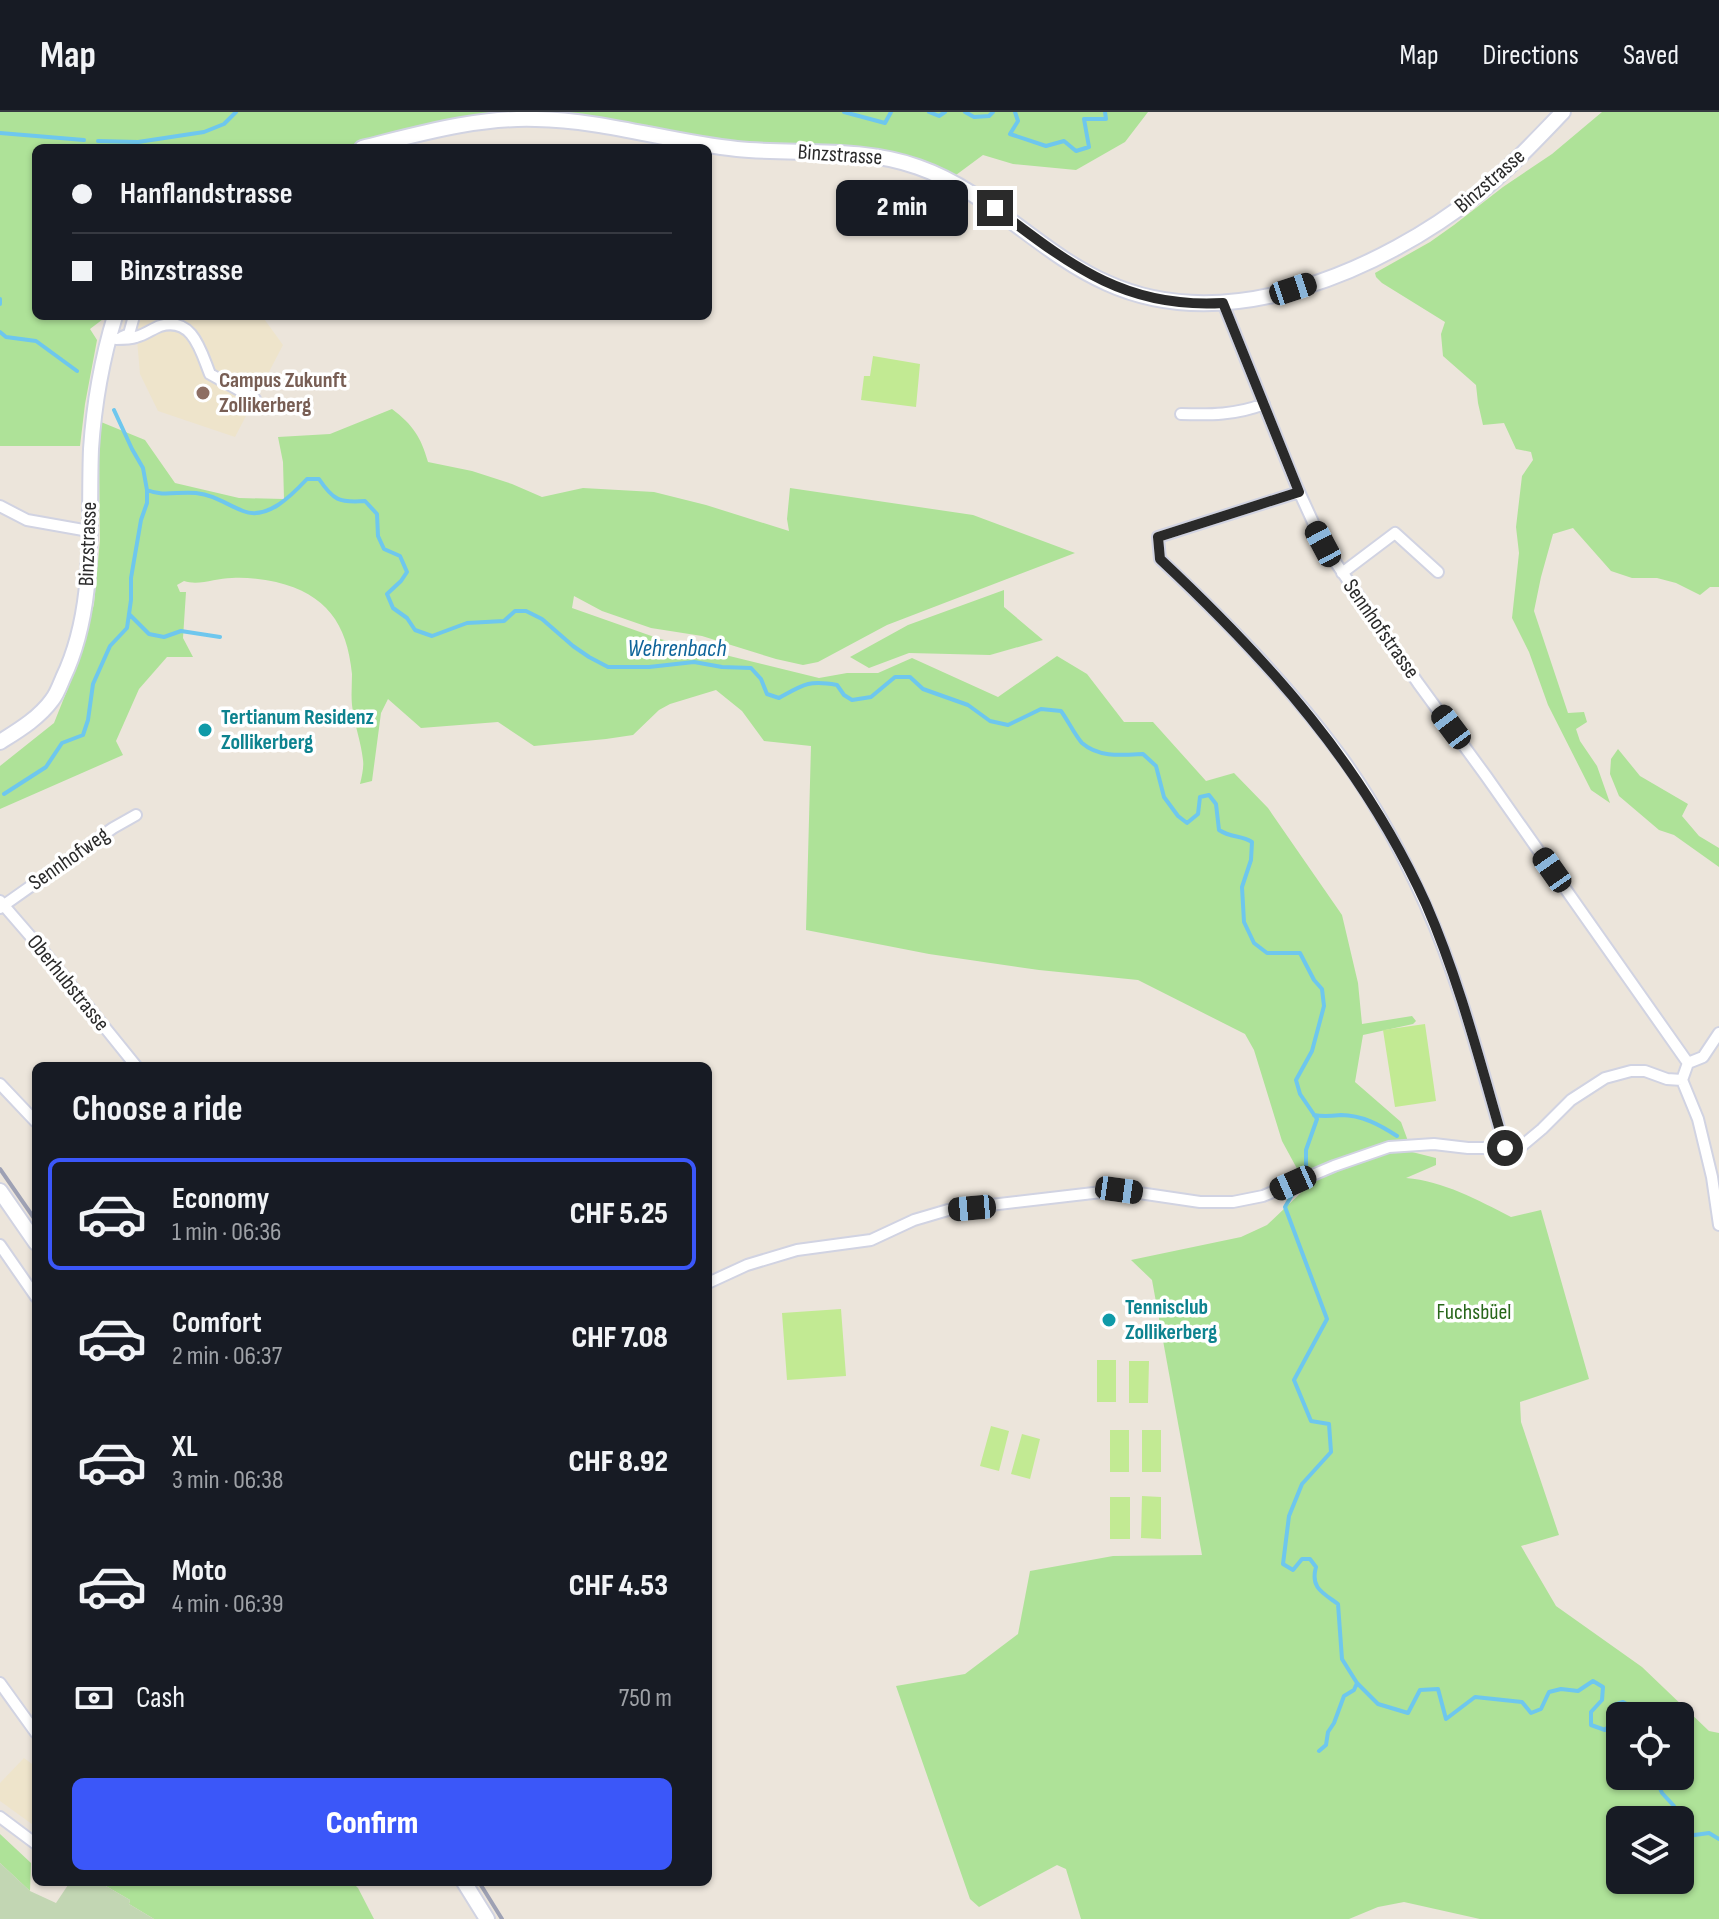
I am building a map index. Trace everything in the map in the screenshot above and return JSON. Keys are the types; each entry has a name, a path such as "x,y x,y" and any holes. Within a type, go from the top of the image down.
{"main road":[{"name":"Binzstrasse","path":"712,145 738,149 875,155 918,166 955,183 995,208 1052,251 1106,283 1159,300 1223,303 1293,289 1346,272 1395,249 1478,195 1563,112"},
{"name":"Binzstrasse","path":"380,144 464,125 534,118 708,144"},
{"name":"Binzstrasse","path":"0,742 36,717 53,699 72,660 80,634 87,598 91,446 101,372 114,320"},
{"path":"0,1191 32,1237"},
{"path":"466,1886 487,1919"}],"street":[{"name":"Sennhofstrasse","path":"1223,303 1317,534 1688,1063"},
{"path":"112,338 129,334 133,320"},
{"path":"112,338 136,337 162,325 181,326 188,329 198,342 210,374 255,399"},
{"path":"1181,414 1228,415 1264,404"},
{"path":"1299,492 1158,537 1160,559 1222,618 1289,691 1342,758 1372,804 1425,904 1448,961 1505,1148"},
{"path":"0,506 27,520 89,531"},
{"path":"1342,573 1395,533 1438,572"},
{"name":"Sennhofweg","path":"1,905 136,815"},
{"name":"Oberhubstrasse","path":"1,905 44,952 133,1062"},
{"path":"1719,1033 1703,1057 1688,1063 1682,1080 1698,1119 1712,1177 1719,1225"},
{"path":"712,1281 747,1265 797,1250 871,1240 914,1220 948,1210 1119,1190 1200,1202 1233,1202 1263,1196 1389,1147 1434,1144 1505,1148 1523,1145 1571,1100 1605,1078 1631,1071 1645,1071 1667,1079 1682,1080"},
{"path":"0,1084 32,1118"},
{"path":"0,1245 32,1291"},
{"path":"0,1683 32,1727"},
{"path":"0,1817 32,1842"}],"shaded area":[{"name":"Campus Zukunft Zollikerberg","path":"138,320 265,320 283,345 235,437 158,411 140,374"},
{"path":"24,1758 32,1764 32,1824 0,1801 0,1783"}],"green space":[{"path":"0,112 1148,112 1125,142 1076,170 1013,164 983,155 956,175 920,161 763,151 577,122 492,121 384,144 32,144 32,320 102,320 90,329 97,340 80,446 0,446"},
{"path":"1602,112 1719,112 1719,587 1710,587 1700,595 1676,583 1657,578 1632,578 1611,571 1573,528 1553,534 1534,611 1568,713 1584,712 1587,722 1576,729 1580,741 1597,766 1610,803 1591,790 1548,705 1529,652 1512,618 1519,553 1516,527 1522,476 1533,460 1531,452 1516,449 1504,423 1483,425 1476,385 1443,356 1441,334 1445,322 1382,283 1375,273 1454,225 1552,154"},
{"path":"873,356 920,364 916,407 861,400 864,376 870,376"},
{"name":"Fuchsbüel","path":"392,409 415,432 428,462 472,471 542,497 583,488 654,492 789,531 790,488 973,515 1075,553 887,625 818,662 803,665 702,636 651,628 602,611 574,596 572,608 660,639 819,678 847,673 878,673 912,658 998,697 1057,656 1087,674 1124,722 1153,722 1206,781 1234,773 1268,808 1342,915 1358,983 1362,1024 1412,1016 1416,1021 1363,1035 1355,1082 1401,1122 1412,1152 1436,1158 1436,1165 1406,1178 1447,1187 1511,1217 1541,1210 1589,1379 1520,1402 1521,1422 1559,1535 1521,1546 1556,1606 1642,1667 1679,1702 1606,1702 1606,1790 1694,1790 1694,1717 1709,1731 1719,1733 1719,1919 1480,1919 1404,1902 1378,1907 1349,1919 1081,1919 1066,1869 1057,1865 979,1907 970,1899 896,1686 965,1674 1018,1634 1030,1571 1113,1556 1202,1555 1152,1280 1131,1260 1241,1237 1267,1225 1307,1187 1282,1141 1254,1050 1245,1034 1138,980 929,954 806,930 811,746 764,741 742,711 716,690 670,704 659,710 633,735 534,746 498,722 421,728 388,699 381,713 372,781 360,784 363,763 352,705 352,674 339,626 331,613 308,594 271,581 226,578 196,583 184,581 177,585 180,592 186,592 183,638 193,657 167,657 139,689 116,741 123,755 0,809 0,766 54,723 76,668 94,604 100,540 101,422 145,440 175,483 239,498 284,499 283,462 278,437 330,434"},
{"path":"1004,590 1004,607 1043,640 990,655 909,653 869,668 850,657 908,625"},
{"path":"1618,749 1640,776 1688,804 1682,816 1699,836 1719,848 1719,867 1674,835 1659,830 1619,796 1610,774 1611,759"},
{"path":"1425,1024 1436,1101 1395,1107 1383,1030"},
{"path":"841,1309 846,1376 787,1380 782,1313"},
{"path":"1097,1360 1116,1360 1116,1402 1097,1402"},
{"path":"1129,1361 1149,1361 1148,1403 1129,1403"},
{"path":"991,1426 1009,1431 999,1471 980,1466"},
{"path":"1110,1430 1129,1430 1129,1472 1110,1472"},
{"path":"1142,1430 1161,1430 1161,1472 1142,1472"},
{"path":"1022,1434 1040,1439 1030,1479 1011,1474"},
{"path":"1142,1496 1161,1497 1161,1539 1141,1538"},
{"path":"1110,1497 1130,1497 1130,1539 1110,1539"},
{"path":"0,1834 31,1863 30,1891 0,1863"},
{"path":"0,1863 30,1891 56,1903 67,1886 106,1886 154,1919 0,1919"},
{"path":"106,1886 356,1886 374,1919 154,1919 129,1904 130,1900"}],"waterway":[{"path":"98,141 138,142 204,132 224,124 236,112"},
{"path":"844,112 885,123 891,112"},
{"path":"929,112 939,116 945,112"},
{"path":"965,112 974,117 989,116 993,112"},
{"path":"1015,112 1018,121 1010,134 1046,146 1064,141 1076,151 1089,147 1084,119 1106,119 1105,112"},
{"path":"0,133 84,140"},
{"name":"Wehrenbach","path":"0,299 0,304"},
{"name":"Wehrenbach","path":"0,332 6,337 36,341 77,371"},
{"name":"Wehrenbach","path":"114,410 143,468 147,490 203,494 252,513 278,505 307,479 319,479 328,492 338,499 365,501 377,514 378,536 384,549 400,556 407,572 387,594 393,608 407,618 415,630 432,636 467,623 504,621 515,611 526,611 542,619 589,657 608,667 694,662 751,668 761,679 767,694 779,698 813,683 837,685 852,700 871,697 895,677 910,677 923,689 968,705 990,721 1008,725 1041,709 1061,711 1089,748 1111,754 1143,754 1156,766 1164,797 1187,823 1198,814 1200,797 1209,795 1216,804 1219,830 1252,842 1251,860 1242,887 1244,922 1254,943 1267,953 1300,953 1322,989 1324,1006 1312,1051 1296,1080 1300,1094 1317,1119 1306,1150 1306,1166"},
{"path":"4,794 46,767 62,743 83,735 93,684 110,646 127,628 131,578 147,490"},
{"path":"129,614 149,634 164,637 181,631 220,637"},
{"path":"1314,1115 1356,1117 1397,1136"},
{"name":"Wehrenbach","path":"1309,1182 1292,1195 1285,1207 1327,1319 1294,1380 1311,1421 1329,1424 1331,1452 1302,1484 1289,1516 1283,1564 1293,1570 1302,1559 1310,1559 1316,1567 1316,1585 1338,1604 1342,1659 1357,1683 1378,1704 1408,1713 1420,1690 1438,1689 1446,1719 1475,1697 1522,1702 1531,1713 1541,1709 1549,1692 1561,1689 1578,1691 1593,1681 1603,1687 1602,1700 1591,1712 1591,1725 1606,1729"},
{"path":"1319,1751 1326,1745 1328,1732 1344,1696 1354,1690 1357,1683"},
{"name":"Wehrenbach","path":"1661,1790 1674,1806"},
{"name":"Wehrenbach","path":"1694,1835 1709,1833 1719,1839"}],"railway":[{"path":"0,1169 32,1215"},
{"path":"481,1886 502,1919"}],"place":[{"name":"Campus Zukunft Zollikerberg","path":"203,393"},
{"name":"Tertianum Residenz Zollikerberg","path":"205,730"},
{"name":"Tennisclub Zollikerberg","path":"1109,1320"}],"route":[{"path":"995,208 1088,274 1125,291 1173,302 1223,303 1299,492 1158,537 1160,559 1222,618 1289,691 1342,758 1372,804 1425,904 1453,972 1505,1148"}]}
